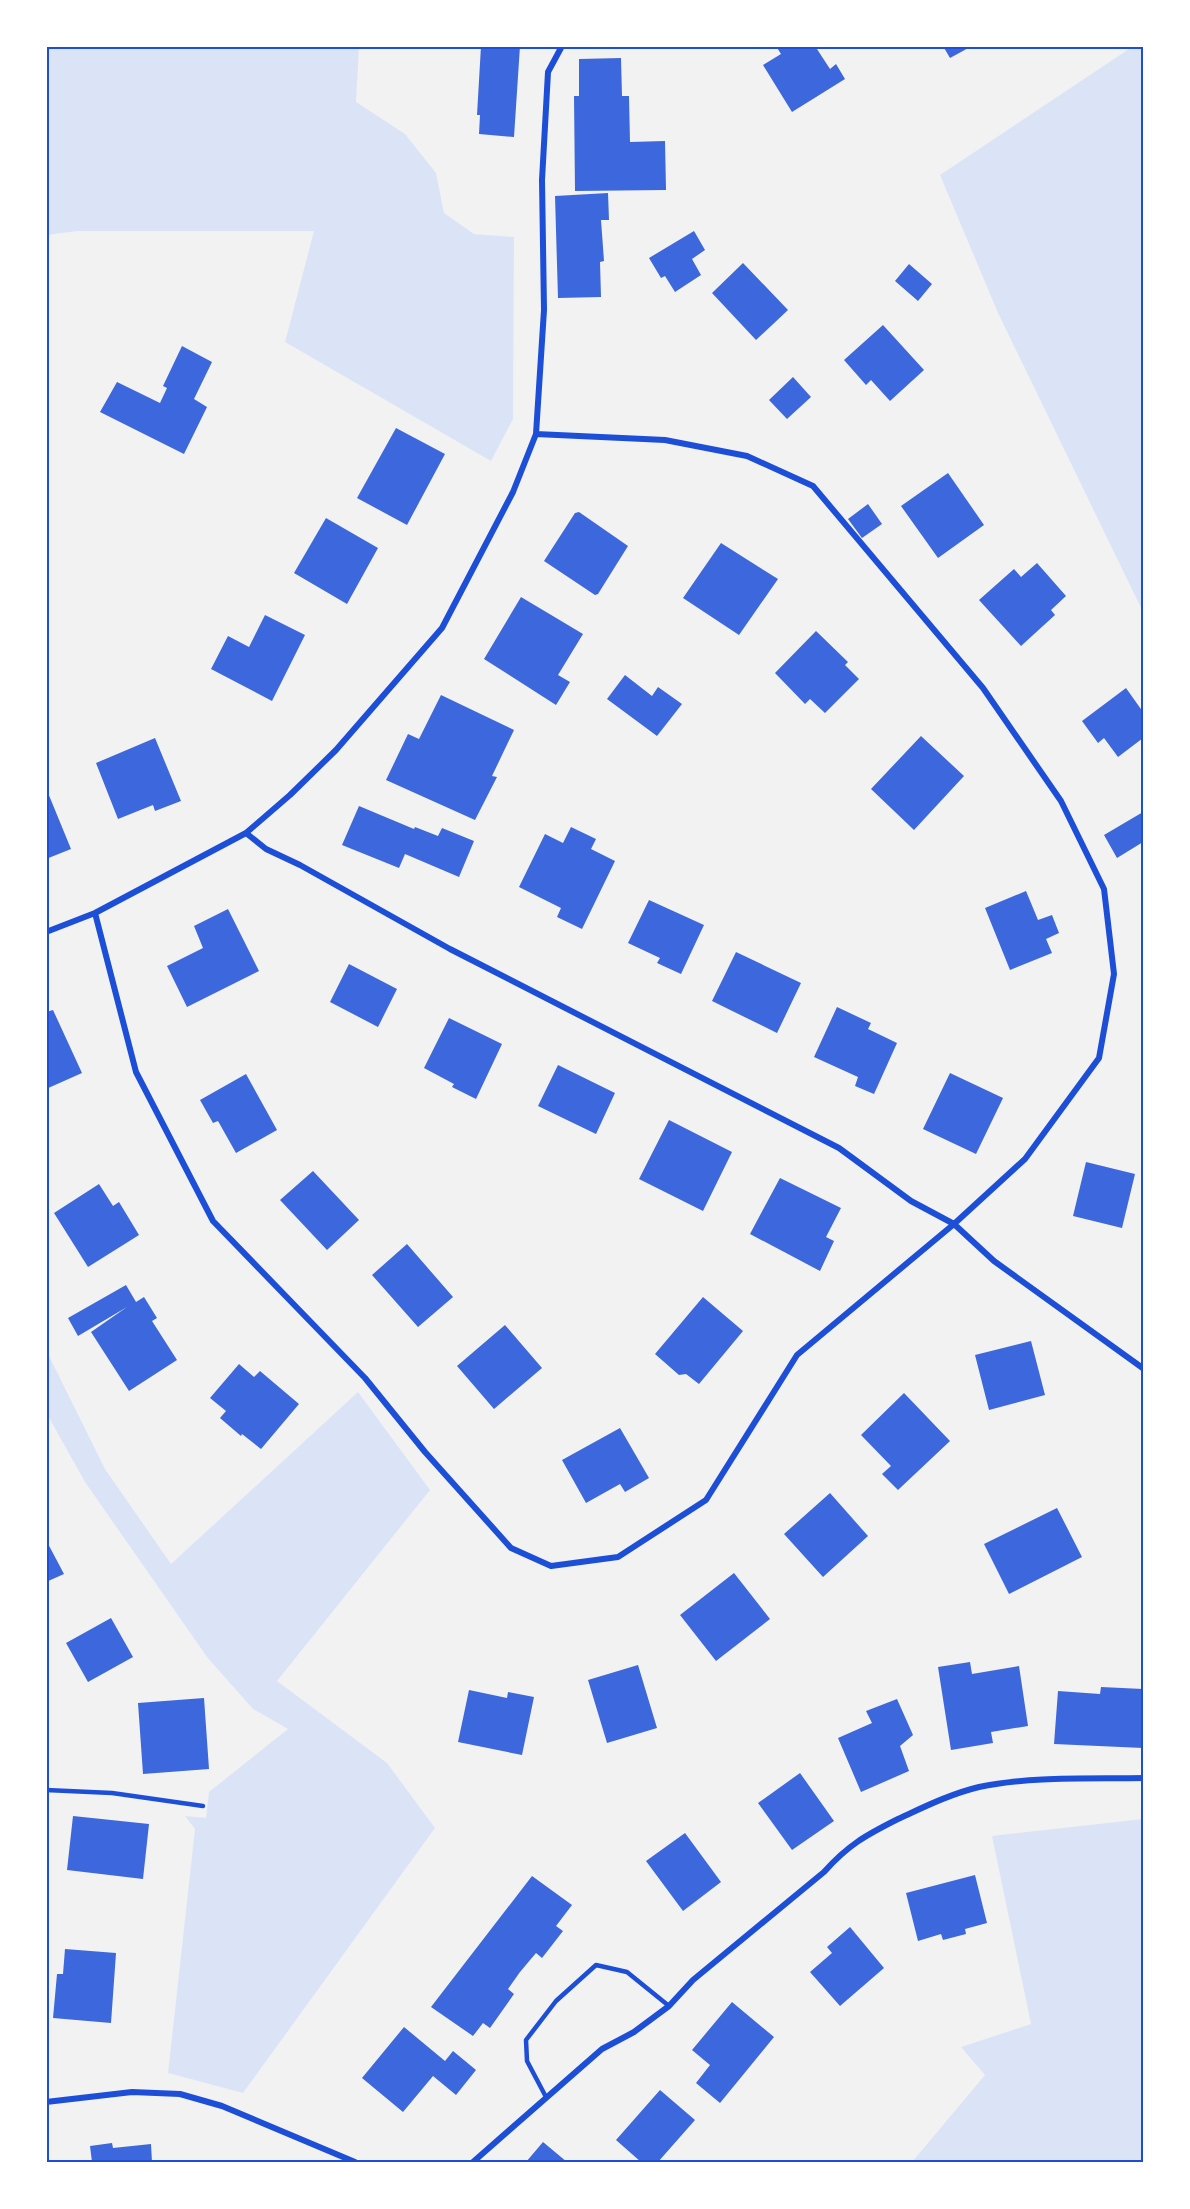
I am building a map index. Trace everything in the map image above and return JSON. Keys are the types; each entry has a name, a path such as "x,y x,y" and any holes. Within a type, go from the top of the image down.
{"street":[{"path":"46,932 95,913 246,833 290,795 336,750 442,628 513,492 536,434 544,310 542,180 548,72 562,46"},
{"path":"95,913 136,1072 213,1221 365,1378 425,1452 511,1548 551,1566 618,1557 706,1500 797,1355 954,1224 1025,1160 1099,1058 1114,974 1104,890 1061,801 983,688 813,486 747,456 664,440 536,434"},
{"path":"246,833 266,849 300,865 450,949 839,1148 911,1201 954,1224 994,1261 1143,1369"},
{"path":"473,2163 602,2049 634,2032 669,2006 693,1980 824,1872 841,1852 864,1836 934,1802 978,1788 1024,1780 1143,1778"},
{"path":"46,2102 132,2092 180,2094 222,2106 355,2163"}],"lane":[{"path":"46,1790 112,1793 203,1806"},
{"path":"546,2097 527,2061 526,2040 556,2001 596,1965 627,1972 669,2006"}],"shaded area":[{"path":"46,47 359,47 356,102 405,134 436,173 444,213 474,234 514,237 513,419 491,461 285,342 314,231 78,231 47,235"},
{"path":"1132,47 1144,47 1143,612 998,313 940,175"},
{"path":"47,1352 105,1469 171,1564 358,1392 430,1490 277,1681 387,1763 435,1828 243,2093 168,2073 195,1829 185,1816 206,1818 209,1792 288,1729 253,1709 207,1657 85,1482 47,1414"},
{"path":"1143,1819 1143,2162 912,2162 985,2075 961,2047 1031,2024 992,1836"}],"building":[{"path":"481,46 520,46 514,137 479,134 480,115 477,115"},
{"path":"776,46 815,46 830,69 836,64 845,79 792,112 763,65 781,54"},
{"path":"943,46 972,46 950,58"},
{"path":"621,58 622,96 629,96 630,142 665,141 666,190 575,191 574,96 579,96 579,59"},
{"path":"608,193 609,220 601,220 604,261 600,262 601,297 558,298 555,196"},
{"path":"694,231 705,250 692,259 701,275 675,292 665,276 661,278 649,258"},
{"path":"743,263 788,310 756,340 712,293"},
{"path":"909,264 932,284 918,301 895,281"},
{"path":"883,325 924,370 890,401 871,380 866,385 844,360"},
{"path":"182,346 212,362 194,399 207,407 184,454 100,412 117,382 160,403 167,388 163,386"},
{"path":"793,377 811,397 787,419 769,400"},
{"path":"396,428 445,454 407,525 357,498"},
{"path":"948,473 984,525 938,558 901,506"},
{"path":"868,504 882,524 862,538 848,519"},
{"path":"579,512 628,546 598,594 595,595 544,561 575,513"},
{"path":"326,518 378,548 347,604 294,573"},
{"path":"721,543 778,579 739,635 683,598"},
{"path":"1037,563 1066,596 1051,610 1055,615 1021,646 979,600 1014,569 1021,577"},
{"path":"521,597 583,634 558,675 570,682 556,705 484,659"},
{"path":"265,615 305,635 272,701 211,669 228,636 249,647"},
{"path":"816,631 848,662 845,665 859,679 825,713 810,699 805,704 775,673"},
{"path":"625,675 652,696 658,687 682,704 657,736 607,699"},
{"path":"1126,688 1143,712 1143,738 1118,757 1104,738 1098,743 1082,721"},
{"path":"441,695 514,730 492,776 497,777 475,820 386,780 408,734 419,739"},
{"path":"921,736 964,776 914,830 871,789"},
{"path":"155,738 181,801 155,811 153,805 118,819 96,763"},
{"path":"46,788 71,849 46,859"},
{"path":"359,806 414,829 415,827 438,836 442,828 474,841 459,877 405,854 399,868 342,845"},
{"path":"1143,812 1143,842 1117,858 1104,835"},
{"path":"571,827 596,839 591,849 615,861 582,929 557,917 561,908 519,887 545,834 563,843"},
{"path":"1026,891 1038,920 1052,915 1059,933 1046,939 1052,953 1010,970 985,908"},
{"path":"649,900 704,925 681,974 657,963 660,958 628,943"},
{"path":"228,909 259,971 187,1007 167,966 203,948 194,926"},
{"path":"736,952 801,983 777,1033 712,1001"},
{"path":"349,964 397,989 378,1027 330,1002"},
{"path":"837,1007 871,1023 868,1029 897,1043 874,1094 855,1086 858,1077 814,1057"},
{"path":"53,1010 82,1073 46,1089 46,1012"},
{"path":"449,1018 502,1044 476,1099 452,1087 454,1084 424,1068"},
{"path":"558,1065 615,1093 596,1134 538,1106"},
{"path":"950,1073 1003,1098 976,1154 923,1129"},
{"path":"246,1074 277,1130 236,1153 218,1121 213,1123 200,1100"},
{"path":"669,1120 732,1152 703,1211 639,1179"},
{"path":"1086,1162 1135,1174 1122,1228 1073,1216"},
{"path":"313,1171 359,1220 327,1250 280,1200"},
{"path":"780,1178 841,1208 826,1237 834,1241 820,1271 750,1234"},
{"path":"99,1184 113,1206 119,1202 139,1235 88,1267 54,1213"},
{"path":"407,1244 453,1297 418,1327 372,1275"},
{"path":"126,1285 136,1302 144,1297 157,1318 152,1321 177,1360 129,1391 91,1332 127,1307 78,1336 68,1318"},
{"path":"703,1297 743,1331 699,1384 686,1374 679,1375 655,1354"},
{"path":"505,1325 542,1368 494,1409 457,1366"},
{"path":"1031,1341 1045,1395 989,1410 975,1355"},
{"path":"239,1364 254,1377 260,1371 299,1404 261,1449 220,1418 226,1411 210,1398"},
{"path":"904,1393 950,1441 898,1490 882,1474 891,1466 861,1435"},
{"path":"620,1428 649,1478 625,1492 620,1484 586,1503 562,1460"},
{"path":"830,1493 868,1536 823,1577 784,1534"},
{"path":"1057,1508 1082,1557 1009,1594 984,1544"},
{"path":"46,1540 64,1574 46,1582"},
{"path":"734,1573 770,1619 716,1661 680,1615"},
{"path":"111,1618 133,1657 88,1682 66,1643"},
{"path":"970,1662 972,1674 1019,1666 1028,1726 991,1732 993,1743 951,1750 938,1667"},
{"path":"638,1665 657,1728 607,1743 588,1680"},
{"path":"1101,1687 1143,1689 1143,1748 1054,1744 1058,1691 1100,1694"},
{"path":"469,1690 507,1698 508,1692 534,1697 522,1755 458,1742"},
{"path":"204,1698 209,1769 143,1774 138,1703"},
{"path":"897,1699 913,1735 900,1746 909,1771 861,1792 838,1738 872,1723 866,1711"},
{"path":"800,1773 834,1821 792,1850 758,1803"},
{"path":"73,1816 149,1824 143,1879 67,1870"},
{"path":"685,1833 721,1882 683,1911 646,1861"},
{"path":"975,1875 987,1923 965,1929 966,1934 943,1940 941,1934 918,1941 906,1893"},
{"path":"532,1876 572,1905 556,1926 563,1931 542,1958 536,1953 520,1972 508,1989 514,1994 490,2028 483,2023 473,2036 431,2007"},
{"path":"850,1927 884,1968 840,2006 810,1972 832,1953 827,1947"},
{"path":"65,1949 116,1953 111,2023 53,2018 57,1974 63,1974"},
{"path":"732,2002 774,2037 720,2103 696,2083 710,2065 692,2050"},
{"path":"404,2027 445,2061 453,2051 476,2070 456,2095 433,2076 403,2112 362,2078"},
{"path":"660,2090 695,2120 658,2162 641,2162 616,2140"},
{"path":"543,2142 567,2162 526,2162"},
{"path":"112,2143 113,2148 151,2144 152,2162 92,2162 90,2146"}]}
